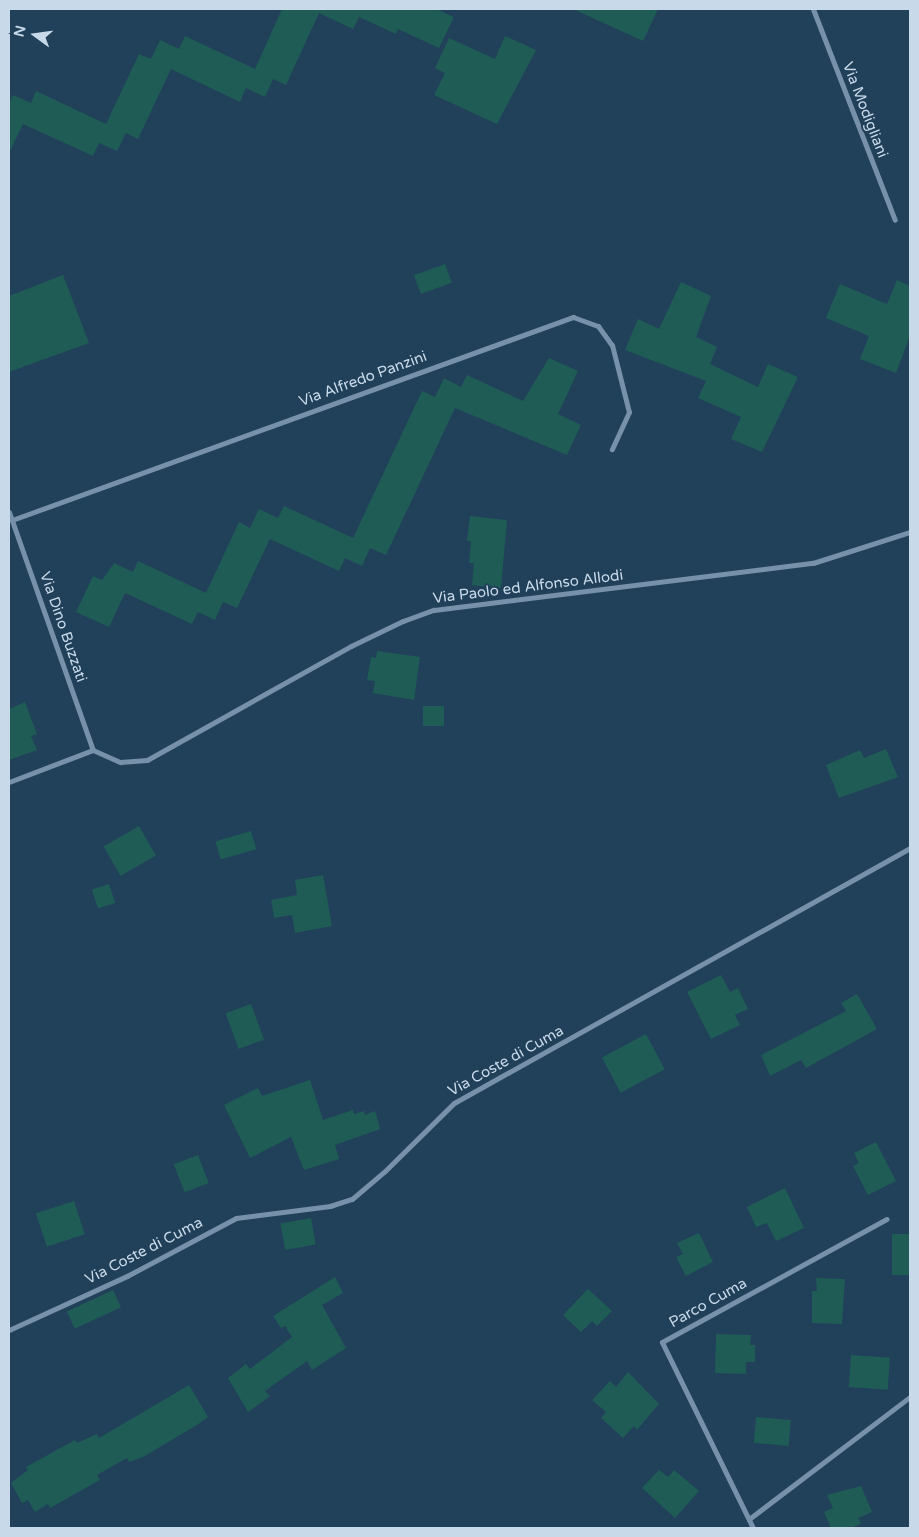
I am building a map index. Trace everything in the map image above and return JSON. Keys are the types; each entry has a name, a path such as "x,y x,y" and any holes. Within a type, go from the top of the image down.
{"street":[{"name":"Via Modigliani","path":"813,9 894,220"},
{"name":"Via Alfredo Panzini","path":"12,520 573,317 598,326 612,345 629,412 612,449"},
{"name":"Via Dino Buzzati","path":"9,512 93,750"},
{"name":"Via Paolo ed Alfonso Allodi","path":"93,750 120,762 147,760 351,646 403,621 434,610 813,564 910,532"},
{"path":"9,782 93,750"},
{"name":"Via Coste di Cuma","path":"9,1330 127,1276 236,1218 330,1206 352,1199 385,1171 454,1103 910,848"},
{"name":"Parco Cuma","path":"753,1528 662,1342 887,1219"},
{"path":"749,1519 910,1397"}],"building":[{"path":"282,9 436,9 454,17 439,48 398,29 396,34 359,17 353,29 319,13 286,85 273,79 265,97 246,88 240,102 171,69 138,139 126,133 117,151 99,143 93,156 23,124 9,153 9,104 13,95 31,103 36,91 106,124 139,54 151,59 160,40 179,49 185,36 255,69"},
{"path":"573,9 658,9 643,41"},
{"path":"505,36 536,50 497,124 434,95 445,73 435,68 449,38 495,59"},
{"path":"445,264 452,283 421,294 414,275"},
{"path":"63,275 89,343 9,372 9,296"},
{"path":"897,280 910,286 910,336 896,373 860,359 869,336 826,318 840,284 887,304"},
{"path":"681,282 711,296 696,337 717,347 710,364 758,387 768,364 798,377 762,452 731,439 741,417 698,398 706,381 625,350 638,319 659,329"},
{"path":"549,358 578,371 558,414 581,425 567,455 455,408 386,555 370,548 362,566 345,558 339,571 270,539 237,608 223,602 215,620 198,612 192,624 125,593 109,627 76,612 93,576 102,580 114,563 133,572 138,561 206,593 239,522 250,528 259,509 278,518 284,506 353,538 422,391 435,397 444,378 461,387 467,375 523,401"},
{"path":"470,516 507,520 501,588 472,585 474,563 469,563 471,541 467,541"},
{"path":"377,651 420,657 414,700 373,693 375,681 367,680 371,657 376,658"},
{"path":"25,702 37,734 31,736 37,750 9,760 9,709"},
{"path":"423,706 444,706 444,726 423,726"},
{"path":"886,749 898,777 839,798 826,765 860,750 864,758"},
{"path":"139,826 156,855 120,876 103,846"},
{"path":"251,831 256,849 221,859 215,841"},
{"path":"323,875 332,926 295,933 292,915 274,918 271,900 297,895 295,880"},
{"path":"109,884 115,903 98,909 92,890"},
{"path":"721,975 730,992 738,988 748,1009 735,1015 740,1025 711,1039 687,992"},
{"path":"857,994 877,1029 806,1068 801,1060 770,1076 761,1055 846,1011 841,1003"},
{"path":"251,1004 264,1040 239,1049 226,1013"},
{"path":"646,1034 665,1069 621,1093 602,1057"},
{"path":"310,1080 323,1120 353,1110 354,1114 364,1111 365,1115 375,1111 380,1129 335,1145 339,1159 304,1170 291,1137 250,1158 224,1105 258,1088 262,1096"},
{"path":"876,1142 896,1181 868,1195 853,1166 859,1163 854,1153"},
{"path":"198,1155 209,1183 184,1192 174,1164"},
{"path":"785,1188 804,1228 776,1241 767,1223 756,1227 747,1207"},
{"path":"74,1201 85,1234 47,1247 36,1213"},
{"path":"311,1218 316,1245 285,1250 280,1223"},
{"path":"699,1233 713,1262 686,1276 676,1257 683,1254 677,1243"},
{"path":"892,1234 910,1234 910,1275 892,1275"},
{"path":"335,1277 343,1293 322,1305 346,1348 312,1370 307,1361 265,1391 270,1396 248,1412 228,1378 246,1364 250,1369 292,1337 285,1326 281,1328 273,1316"},
{"path":"816,1278 845,1279 842,1324 812,1323 812,1291 817,1291"},
{"path":"588,1289 612,1311 597,1326 592,1321 581,1332 563,1315"},
{"path":"113,1290 121,1307 75,1329 67,1312"},
{"path":"716,1334 751,1335 750,1345 755,1345 755,1362 746,1362 746,1374 715,1373"},
{"path":"851,1355 890,1358 888,1390 849,1387"},
{"path":"628,1372 659,1404 637,1430 634,1426 623,1438 601,1418 606,1412 592,1400 610,1381 616,1387"},
{"path":"189,1385 208,1417 197,1425 143,1457 129,1462 127,1458 97,1475 100,1480 50,1508 48,1504 35,1512 28,1500 22,1503 11,1483 28,1470 26,1467 75,1440 77,1443 97,1434 99,1438"},
{"path":"756,1417 791,1420 789,1446 754,1443"},
{"path":"659,1470 668,1477 674,1470 699,1491 675,1518 642,1488"},
{"path":"861,1486 872,1512 858,1518 861,1524 850,1528 831,1528 824,1512 833,1508 827,1495"}]}
